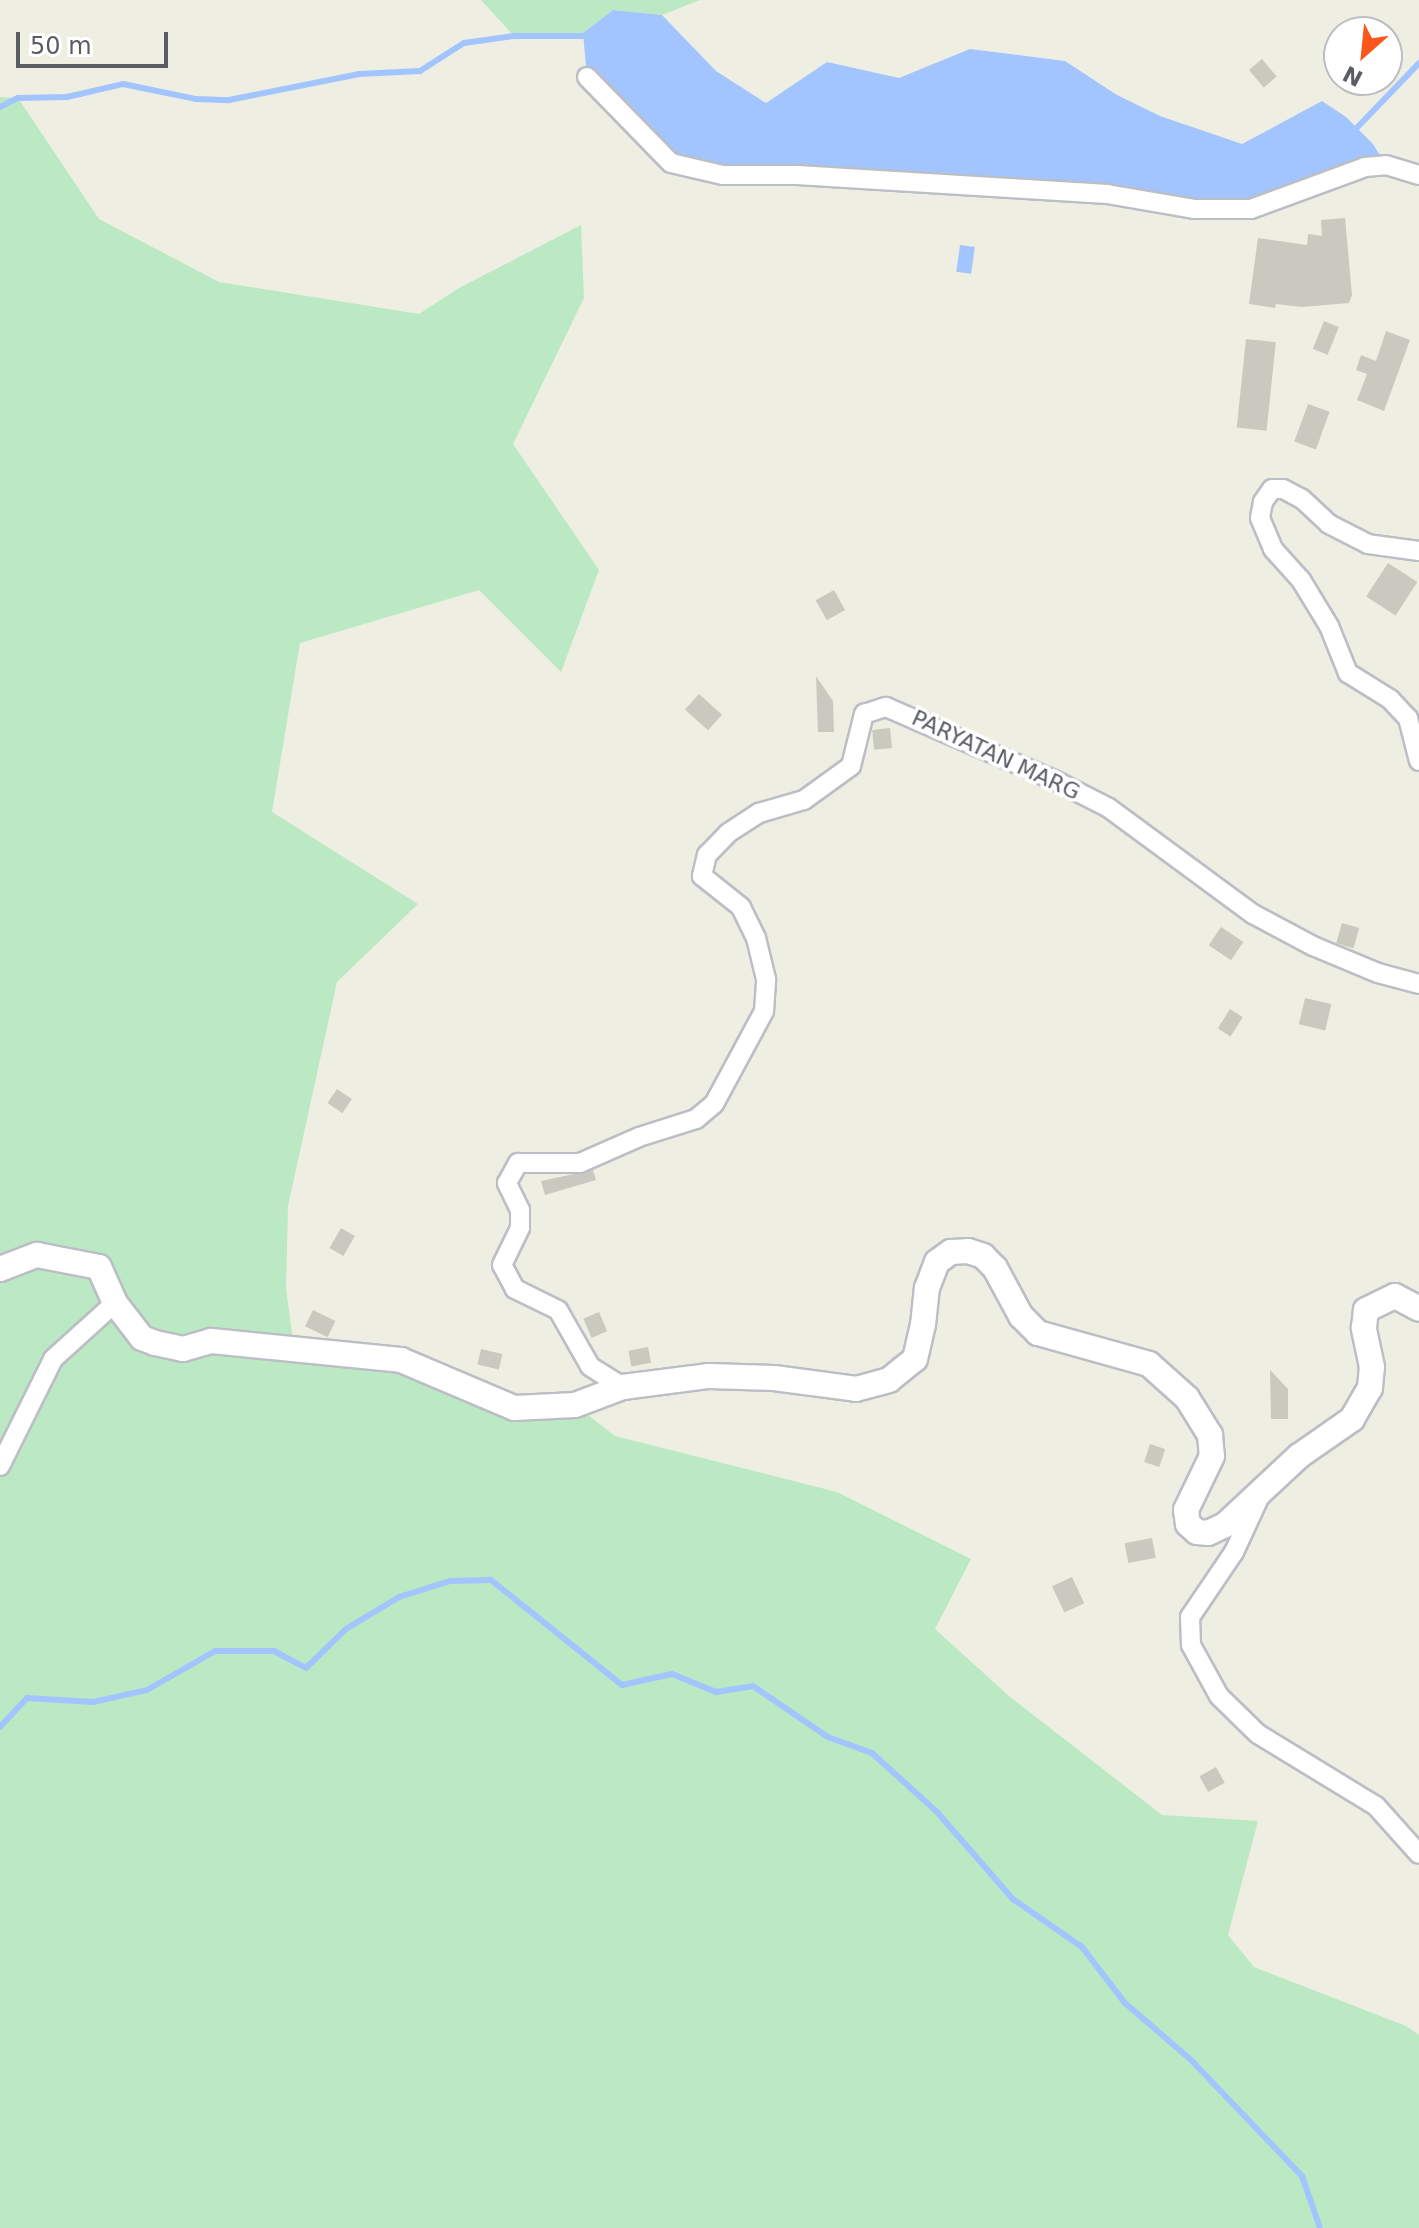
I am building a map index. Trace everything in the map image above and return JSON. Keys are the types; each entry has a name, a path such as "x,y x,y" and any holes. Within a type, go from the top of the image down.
{"street":[{"path":"587,77 671,163 723,175 797,175 1107,194 1194,209 1251,209 1365,167 1386,165 1419,175"},
{"path":"1419,551 1368,544 1329,524 1302,499 1283,489 1272,489 1263,502 1260,518 1273,549 1301,580 1329,626 1348,673 1390,699 1408,718 1419,761"},
{"name":"PARYATAN MARG","path":"623,1387 590,1366 558,1310 515,1289 502,1265 520,1228 520,1210 507,1183 518,1163 580,1163 639,1137 696,1119 714,1104 764,1011 766,979 756,938 741,907 702,876 707,855 728,833 759,813 804,800 851,766 864,714 886,707 1056,781 1109,808 1233,903 1313,946 1378,973 1419,984"},
{"path":"0,1269 37,1255 99,1267 115,1303 142,1338 155,1343 183,1349 211,1341 401,1360 514,1408 575,1405 623,1387 709,1376 774,1378 856,1389 889,1380 915,1359 927,1288 937,1262 951,1252 968,1251 983,1256 995,1268 1021,1316 1038,1333 1149,1364 1187,1398 1210,1435 1212,1456 1186,1510 1188,1524 1197,1532 1208,1533 1225,1525 1299,1456 1352,1419 1370,1388 1372,1367 1364,1328 1366,1310 1395,1296 1419,1309"},
{"path":"0,1466 53,1359 115,1303"},
{"path":"1260,1495 1234,1552 1190,1617 1191,1645 1219,1696 1258,1734 1376,1806 1419,1854"},
{"path":"1399,1832 1419,1825"}],"green space":[{"path":"481,0 700,0 662,15 613,10 583,33 514,36"},
{"path":"0,97 18,98 99,219 219,282 419,314 459,288 581,225 584,298 513,444 599,570 561,672 479,590 300,643 272,812 418,904 337,982 288,1206 286,1288 294,1348 401,1360 514,1408 575,1405 615,1436 837,1492 971,1559 935,1629 1009,1696 1162,1815 1258,1821 1228,1935 1254,1967 1406,2026 1419,2035 1419,2228 0,2228"}],"water":[{"path":"613,10 662,15 716,71 766,103 827,62 899,78 970,49 1065,61 1117,95 1160,116 1242,144 1322,101 1346,117 1373,144 1386,165 1251,209 671,163 587,77 583,33"},
{"path":"960,245 975,247 971,274 956,272"}],"building":[{"path":"1262,59 1277,77 1264,88 1249,70"},
{"path":"1345,218 1352,295 1349,303 1302,307 1276,304 1275,308 1249,304 1258,238 1307,245 1308,234 1322,236 1321,220"},
{"path":"1324,321 1339,327 1328,355 1313,349"},
{"path":"1386,331 1410,340 1384,411 1357,400 1367,374 1356,370 1361,355 1376,361"},
{"path":"1246,339 1276,342 1267,431 1237,428"},
{"path":"1308,404 1330,412 1316,449 1294,442"},
{"path":"1388,563 1417,582 1396,616 1366,597"},
{"path":"834,590 845,610 827,620 816,600"},
{"path":"816,676 833,701 834,732 818,732"},
{"path":"699,694 722,715 708,730 685,710"},
{"path":"890,728 892,748 874,750 872,730"},
{"path":"1342,923 1359,928 1354,948 1336,943"},
{"path":"1221,927 1243,942 1231,960 1209,945"},
{"path":"1305,998 1331,1004 1325,1030 1299,1024"},
{"path":"1230,1009 1243,1017 1231,1036 1218,1029"},
{"path":"337,1089 352,1099 342,1113 327,1103"},
{"path":"593,1170 596,1180 545,1195 541,1181"},
{"path":"341,1228 355,1236 343,1256 330,1248"},
{"path":"313,1310 335,1321 328,1337 305,1326"},
{"path":"599,1312 607,1331 592,1338 583,1319"},
{"path":"648,1347 651,1363 631,1367 628,1351"},
{"path":"481,1349 502,1354 499,1370 477,1365"},
{"path":"1270,1370 1288,1389 1288,1419 1271,1419"},
{"path":"1150,1444 1165,1449 1159,1467 1144,1462"},
{"path":"1152,1538 1156,1558 1128,1563 1125,1543"},
{"path":"1072,1577 1084,1603 1064,1613 1052,1586"},
{"path":"1216,1767 1225,1783 1208,1792 1199,1776"}],"waterway":[{"path":"0,107 18,98 67,97 123,84 196,99 229,100 359,74 420,71 464,43 514,36 588,36"},
{"path":"1350,135 1419,63"},
{"path":"0,1727 27,1698 93,1702 147,1690 215,1651 274,1651 306,1668 346,1629 399,1597 450,1581 491,1580 622,1685 672,1674 716,1692 753,1686 828,1737 872,1753 937,1812 1013,1899 1082,1947 1125,2003 1191,2060 1302,2176 1320,2228"}]}
